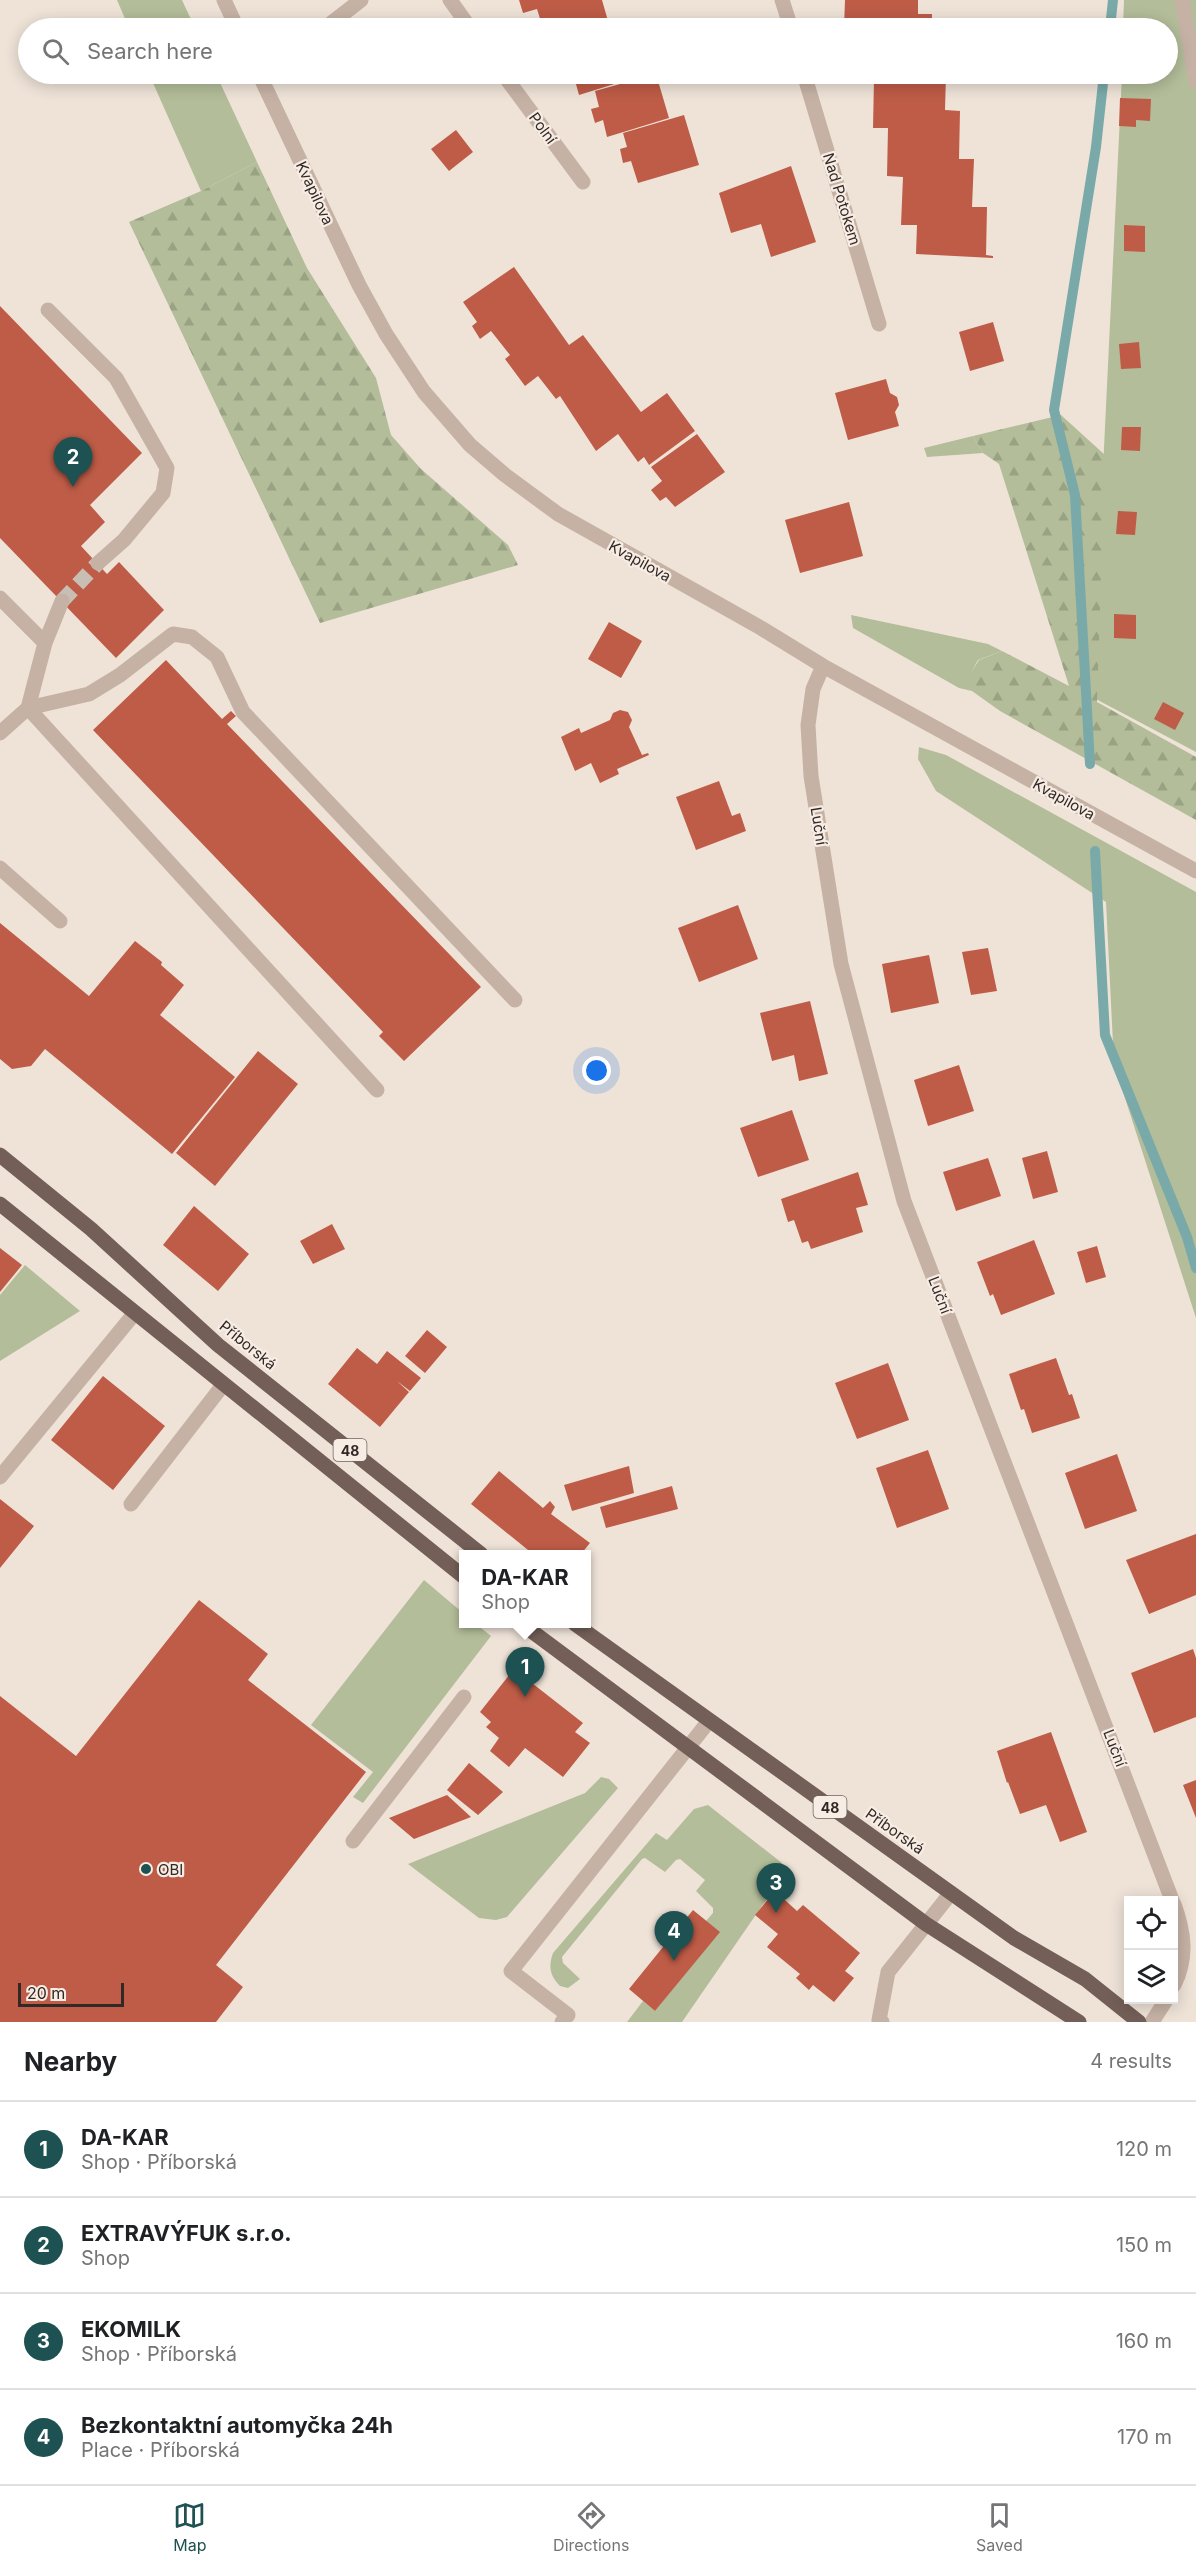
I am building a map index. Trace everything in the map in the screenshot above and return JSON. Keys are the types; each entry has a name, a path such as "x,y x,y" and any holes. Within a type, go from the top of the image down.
{"main road":[{"name":"Příborská","path":"0,1155 91,1230 218,1345 476,1550"},
{"name":"48","path":"0,1204 459,1573"},
{"name":"48","path":"529,1628 926,1924 1079,2022"},
{"name":"Příborská","path":"582,1628 1014,1938 1085,1979 1139,2022"}],"street":[{"path":"224,0 232,18"},
{"path":"338,18 361,0"},
{"path":"450,0 464,18"},
{"path":"782,0 788,18"},
{"path":"1182,0 1196,82"},
{"name":"Kvapilova","path":"264,84 359,285 386,334 424,392 470,446 558,514 761,628 823,666 1196,871"},
{"name":"Polní","path":"510,84 583,182"},
{"name":"Nad Potokem","path":"807,84 879,324"},
{"path":"48,310 116,378 167,468 163,493 124,540 98,563"},
{"path":"0,598 45,644"},
{"path":"28,708 45,644 62,602"},
{"path":"0,733 28,708 89,694 120,675 173,634 192,637 217,657 243,712 515,1000"},
{"name":"Luční","path":"823,666 813,688 808,725 811,776 841,964 904,1201 1171,1896"},
{"path":"28,708 377,1090"},
{"path":"0,868 60,921"},
{"path":"0,1477 134,1314"},
{"path":"131,1504 223,1385"},
{"path":"353,1841 464,1697"},
{"path":"562,2022 568,2015 511,1971 709,1721"},
{"path":"880,2021 888,1972 951,1893"},
{"name":"Luční","path":"1178,1914 1190,1950 1178,1975"},
{"path":"1152,2022 1163,2004"}],"green space":[{"path":"117,0 182,0 190,18 125,18"},
{"path":"1124,0 1196,0 1196,752 1092,697 1122,84 1178,84 1178,18 1123,18"},
{"path":"153,84 221,84 257,162 201,191"},
{"path":"257,162 307,268 376,378 391,435 421,469 508,545 518,565 320,623 129,222 201,191"},
{"path":"1061,415 1105,455 1097,702 1196,757 1196,820 1000,711 972,691 972,671 979,660 1002,651 1069,686 999,464 983,453 973,436"},
{"path":"973,436 983,453 927,457 924,448"},
{"path":"851,615 988,644 1002,651 978,660 972,671 972,691 959,688 853,628"},
{"path":"919,747 946,755 1196,892 1196,1318 1114,1064 1106,902 936,791 918,759"},
{"path":"25,1265 80,1311 0,1361 0,1295"},
{"path":"424,1580 459,1610 459,1628 481,1628 491,1636 363,1803 353,1797 373,1772 311,1725"},
{"path":"601,1777 609,1779 618,1788 507,1917 496,1920 479,1918 408,1864 585,1793"},
{"path":"708,1805 782,1863 782,1877 682,2022 627,2022 643,2001 655,2011 719,1932 706,1921 713,1913 713,1908 696,1891 705,1880 680,1859 676,1860 665,1872 645,1858 642,1859 562,1957 563,1963 580,1979 568,1988 560,1986 551,1971 553,1953 656,1833 667,1840 694,1809"}],"building":[{"path":"519,0 602,0 607,18 540,18 537,9 523,13"},
{"path":"845,0 918,0 918,14 932,14 932,18 844,18"},
{"path":"576,84 614,84 579,95"},
{"path":"620,84 659,84 669,118 607,137 603,120 595,123 591,109 599,107 595,91"},
{"path":"874,84 946,84 945,110 960,111 959,159 974,159 972,207 987,207 986,255 993,256 993,258 916,254 917,225 901,225 903,177 887,176 888,128 873,128"},
{"path":"1120,98 1151,99 1150,121 1136,120 1136,127 1119,126"},
{"path":"684,115 699,165 638,183 631,161 623,163 620,149 627,147 623,133"},
{"path":"456,130 473,152 449,171 431,149"},
{"path":"791,166 816,242 771,257 761,224 731,233 719,193"},
{"path":"1124,225 1145,226 1145,252 1124,251"},
{"path":"514,267 569,345 583,335 641,412 667,393 695,431 649,465 644,457 638,462 618,434 596,451 560,396 556,399 538,376 525,386 505,359 510,355 491,331 480,339 472,326 477,322 463,302"},
{"path":"0,306 142,453 90,505 105,522 81,546 107,574 119,562 164,610 116,658 0,538"},
{"path":"993,322 1004,361 970,371 959,332"},
{"path":"1139,342 1141,368 1121,369 1119,344"},
{"path":"886,379 890,393 897,397 899,405 895,412 899,426 848,440 835,393"},
{"path":"1122,427 1141,427 1140,451 1121,450"},
{"path":"697,434 725,472 675,507 666,497 660,501 651,490 662,481 651,467"},
{"path":"849,502 863,556 800,573 785,520"},
{"path":"1118,511 1137,512 1135,535 1116,534"},
{"path":"1114,614 1136,615 1136,639 1114,638"},
{"path":"609,622 642,641 621,678 588,659"},
{"path":"166,660 222,719 231,711 236,716 227,724 481,987 404,1061 379,1036 383,1032 93,730"},
{"path":"1163,702 1184,713 1175,730 1154,719"},
{"path":"620,710 628,712 632,720 629,727 642,755 648,753 649,755 617,769 619,774 600,783 591,763 575,771 561,737 579,728 581,733 610,720 613,713"},
{"path":"719,781 732,816 740,813 746,831 696,850 676,797"},
{"path":"738,905 758,959 699,982 678,928"},
{"path":"0,923 89,996 135,941 162,962 161,965 184,985 160,1015 235,1077 172,1154 45,1049 31,1066 12,1069 0,1059"},
{"path":"988,948 997,991 971,995 962,952"},
{"path":"929,955 939,1003 891,1013 882,964"},
{"path":"810,1001 828,1074 799,1081 794,1055 772,1061 760,1013"},
{"path":"258,1051 298,1084 215,1186 176,1153"},
{"path":"959,1065 974,1111 928,1126 914,1080"},
{"path":"792,1110 809,1160 758,1177 740,1128"},
{"path":"1047,1151 1058,1192 1033,1199 1022,1158"},
{"path":"988,1158 1001,1196 956,1211 943,1172"},
{"path":"858,1172 868,1205 856,1208 863,1232 811,1249 808,1241 802,1243 794,1220 788,1222 781,1199"},
{"path":"194,1206 249,1254 218,1291 163,1245"},
{"path":"332,1224 345,1249 313,1264 300,1241"},
{"path":"1034,1240 1055,1294 1001,1315 993,1294 990,1296 977,1262"},
{"path":"1097,1246 1106,1277 1086,1283 1077,1252"},
{"path":"0,1248 22,1265 0,1292"},
{"path":"427,1330 447,1347 425,1373 405,1356"},
{"path":"357,1348 377,1364 387,1351 421,1378 410,1391 397,1381 409,1392 380,1427 328,1384"},
{"path":"1056,1358 1080,1418 1032,1433 1024,1409 1021,1410 1009,1374"},
{"path":"888,1363 909,1420 857,1439 835,1383"},
{"path":"103,1376 165,1426 113,1490 51,1440"},
{"path":"928,1450 949,1509 897,1528 876,1468"},
{"path":"1117,1454 1137,1511 1085,1529 1065,1473"},
{"path":"629,1466 634,1493 572,1511 564,1485"},
{"path":"499,1471 543,1508 550,1501 555,1507 551,1514 590,1543 584,1550 528,1550 471,1504"},
{"path":"672,1486 678,1509 606,1528 600,1507"},
{"path":"0,1499 34,1526 0,1568"},
{"path":"1196,1534 1196,1595 1149,1614 1126,1560"},
{"name":"OBI","path":"199,1600 268,1654 248,1680 366,1772 216,1965 243,1987 216,2022 0,2022 0,1696 76,1756"},
{"path":"1193,1649 1196,1658 1196,1717 1154,1733 1131,1673"},
{"path":"514,1669 583,1723 575,1732 590,1743 563,1777 525,1748 509,1767 490,1751 499,1738 486,1727 491,1722 480,1712"},
{"path":"1051,1732 1087,1832 1060,1842 1046,1805 1020,1814 997,1751"},
{"path":"469,1763 503,1792 478,1815 447,1790"},
{"path":"1196,1780 1196,1818 1183,1785"},
{"path":"447,1795 471,1817 414,1839 389,1818"},
{"path":"775,1891 797,1911 803,1905 860,1953 845,1971 854,1978 834,2002 813,1985 809,1990 796,1978 800,1974 767,1947 778,1934 755,1915"},
{"path":"693,1910 720,1932 655,2011 629,1989"}],"waterway":[{"path":"1111,18 1113,0"},
{"path":"1090,764 1075,495 1054,410 1096,147 1103,84"},
{"path":"1095,851 1105,1035 1187,1237 1196,1268"}],"tunnel":[{"path":"62,601 98,563"}],"place":[{"name":"EXTRAVÝFUK s.r.o.","path":"73,487"},
{"name":"DA-KAR","path":"525,1697"},
{"name":"OBI","path":"146,1869"},
{"name":"EKOMILK","path":"776,1913"},
{"name":"Bezkontaktní automyčka 24h","path":"674,1961"}]}
